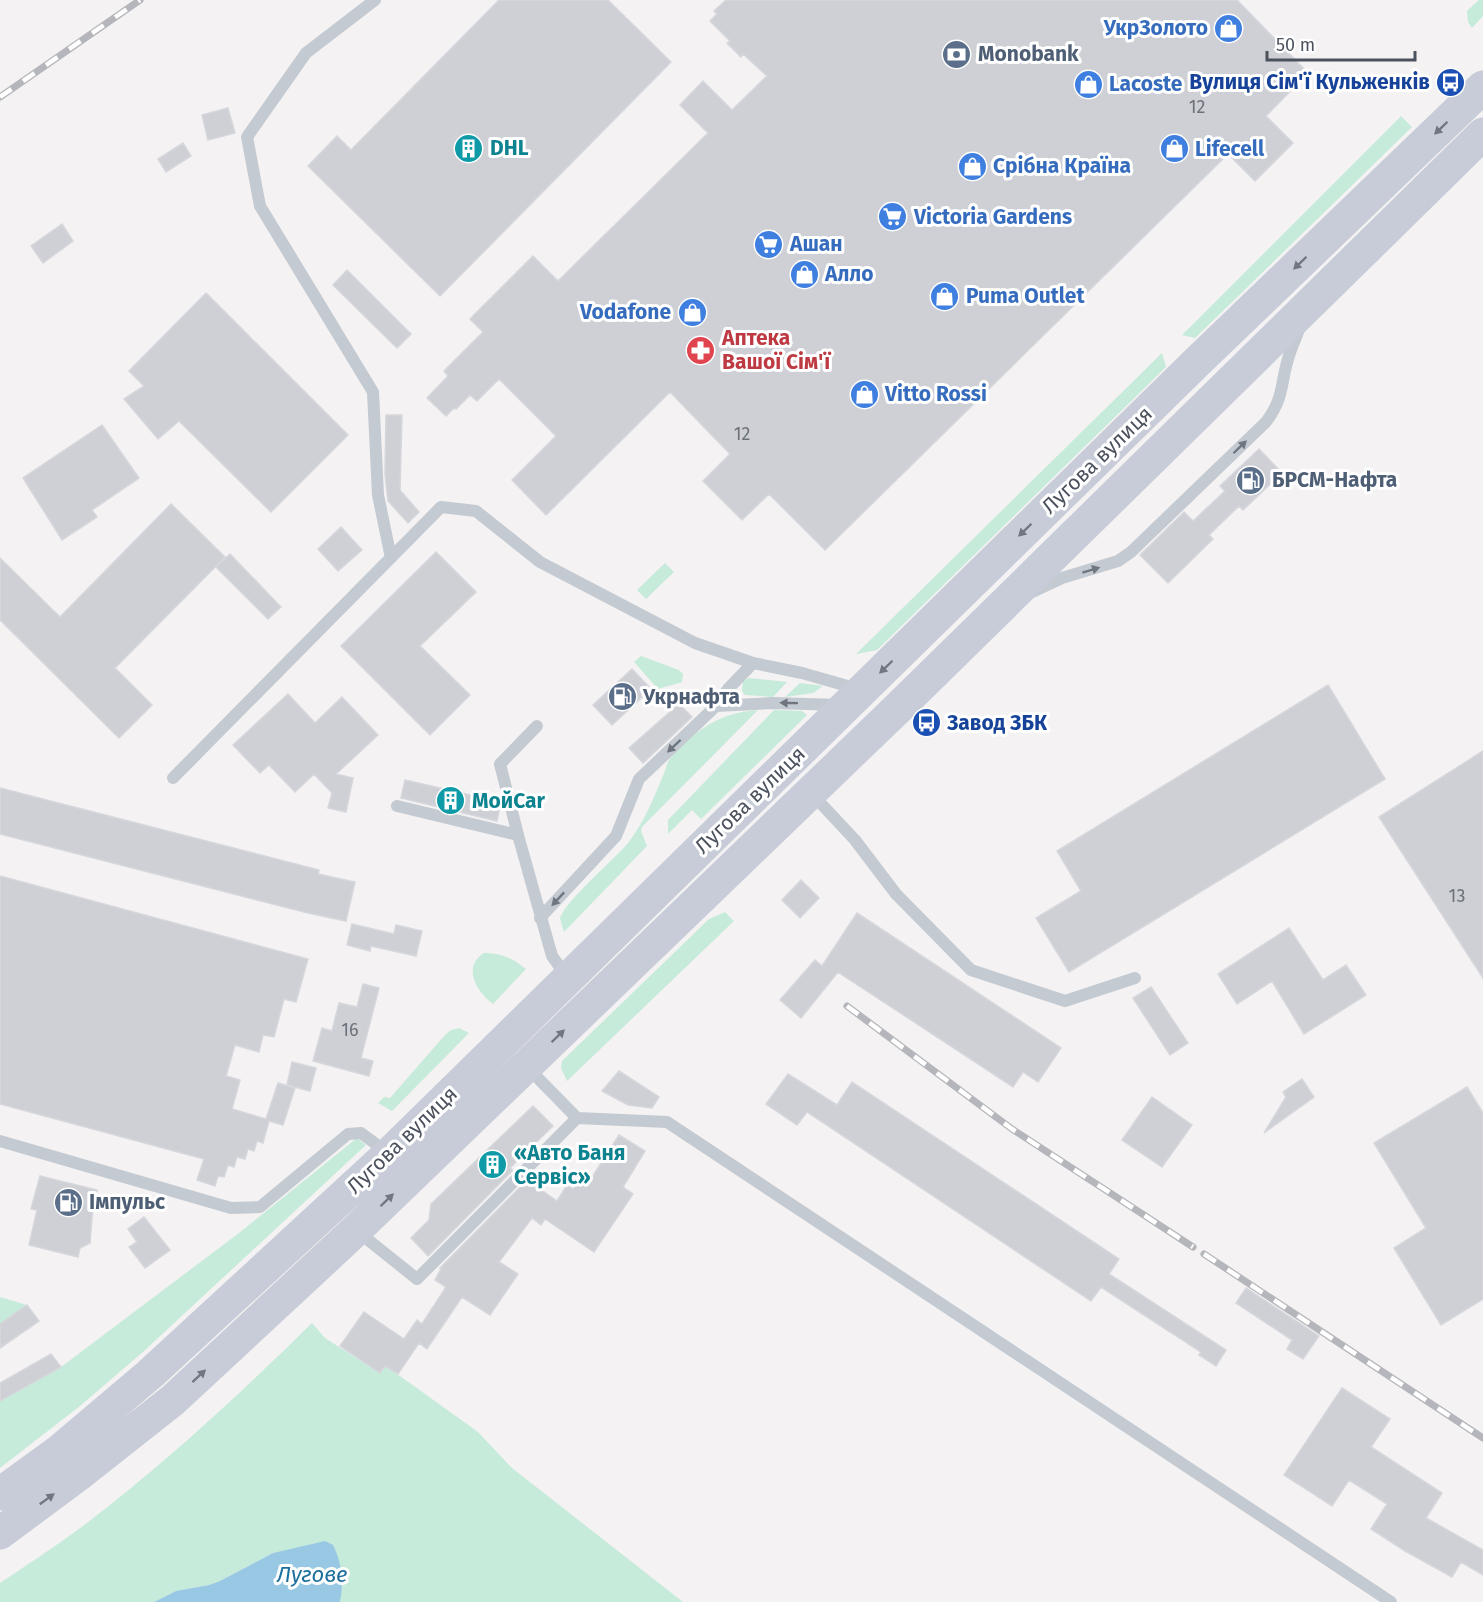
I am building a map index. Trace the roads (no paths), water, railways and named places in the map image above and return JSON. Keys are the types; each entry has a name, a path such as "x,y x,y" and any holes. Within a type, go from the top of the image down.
{"main road":[{"name":"Лугова вулиця","path":"0,1494 59,1451 150,1374 389,1154 1198,361 1483,87"},
{"name":"Лугова вулиця","path":"0,1533 173,1400 356,1230 897,709 1483,134"}],"lane":[{"path":"375,0 306,53 248,137 260,206 373,392 378,495 391,558"},
{"path":"999,608 1062,578 1118,561 1131,552 1266,422 1281,398 1289,357 1310,303"},
{"path":"173,778 441,507 476,511 540,562 695,643 753,663 802,673 855,697"},
{"path":"540,918 616,836 639,779 716,706 728,689 753,663"},
{"path":"716,706 855,697"},
{"path":"537,726 500,764 552,956 568,978"},
{"path":"810,792 855,840 896,894 971,970 1065,1001 1135,978"},
{"path":"397,806 518,835"},
{"path":"527,1067 577,1118 667,1122 1391,1602"},
{"path":"356,1230 417,1279 577,1118"},
{"path":"0,1141 231,1208 260,1207 348,1134 361,1133 389,1154"}],"water":[{"name":"Лугове","path":"325,1541 333,1545 340,1565 342,1587 340,1602 154,1602 176,1591 220,1581 273,1553"}],"railway":[{"path":"0,97 140,0"},
{"path":"847,1006 1012,1129 1193,1247"},
{"path":"1204,1254 1483,1438"}],"place":[{"name":"УкрЗолото","path":"1229,28"},
{"name":"Monobank","path":"957,54"},
{"name":"Вулиця Сім'ї Кульженків","path":"1451,82"},
{"name":"Lacoste","path":"1088,84"},
{"name":"DHL","path":"469,148"},
{"name":"Lifecell","path":"1174,149"},
{"name":"Срібна Країна","path":"972,166"},
{"name":"Victoria Gardens","path":"893,217"},
{"name":"Ашан","path":"769,244"},
{"name":"Алло","path":"804,274"},
{"name":"Puma Outlet","path":"945,296"},
{"name":"Vodafone","path":"692,312"},
{"name":"Аптека Вашої Сім'ї","path":"701,350"},
{"name":"Vitto Rossi","path":"864,394"},
{"name":"БРСМ-Нафта","path":"1251,480"},
{"name":"Укрнафта","path":"622,697"},
{"name":"Завод ЗБК","path":"926,723"},
{"name":"МойCar","path":"451,801"},
{"name":"«Авто Баня Сервіс»","path":"493,1165"},
{"name":"Імпульс","path":"68,1202"}]}
